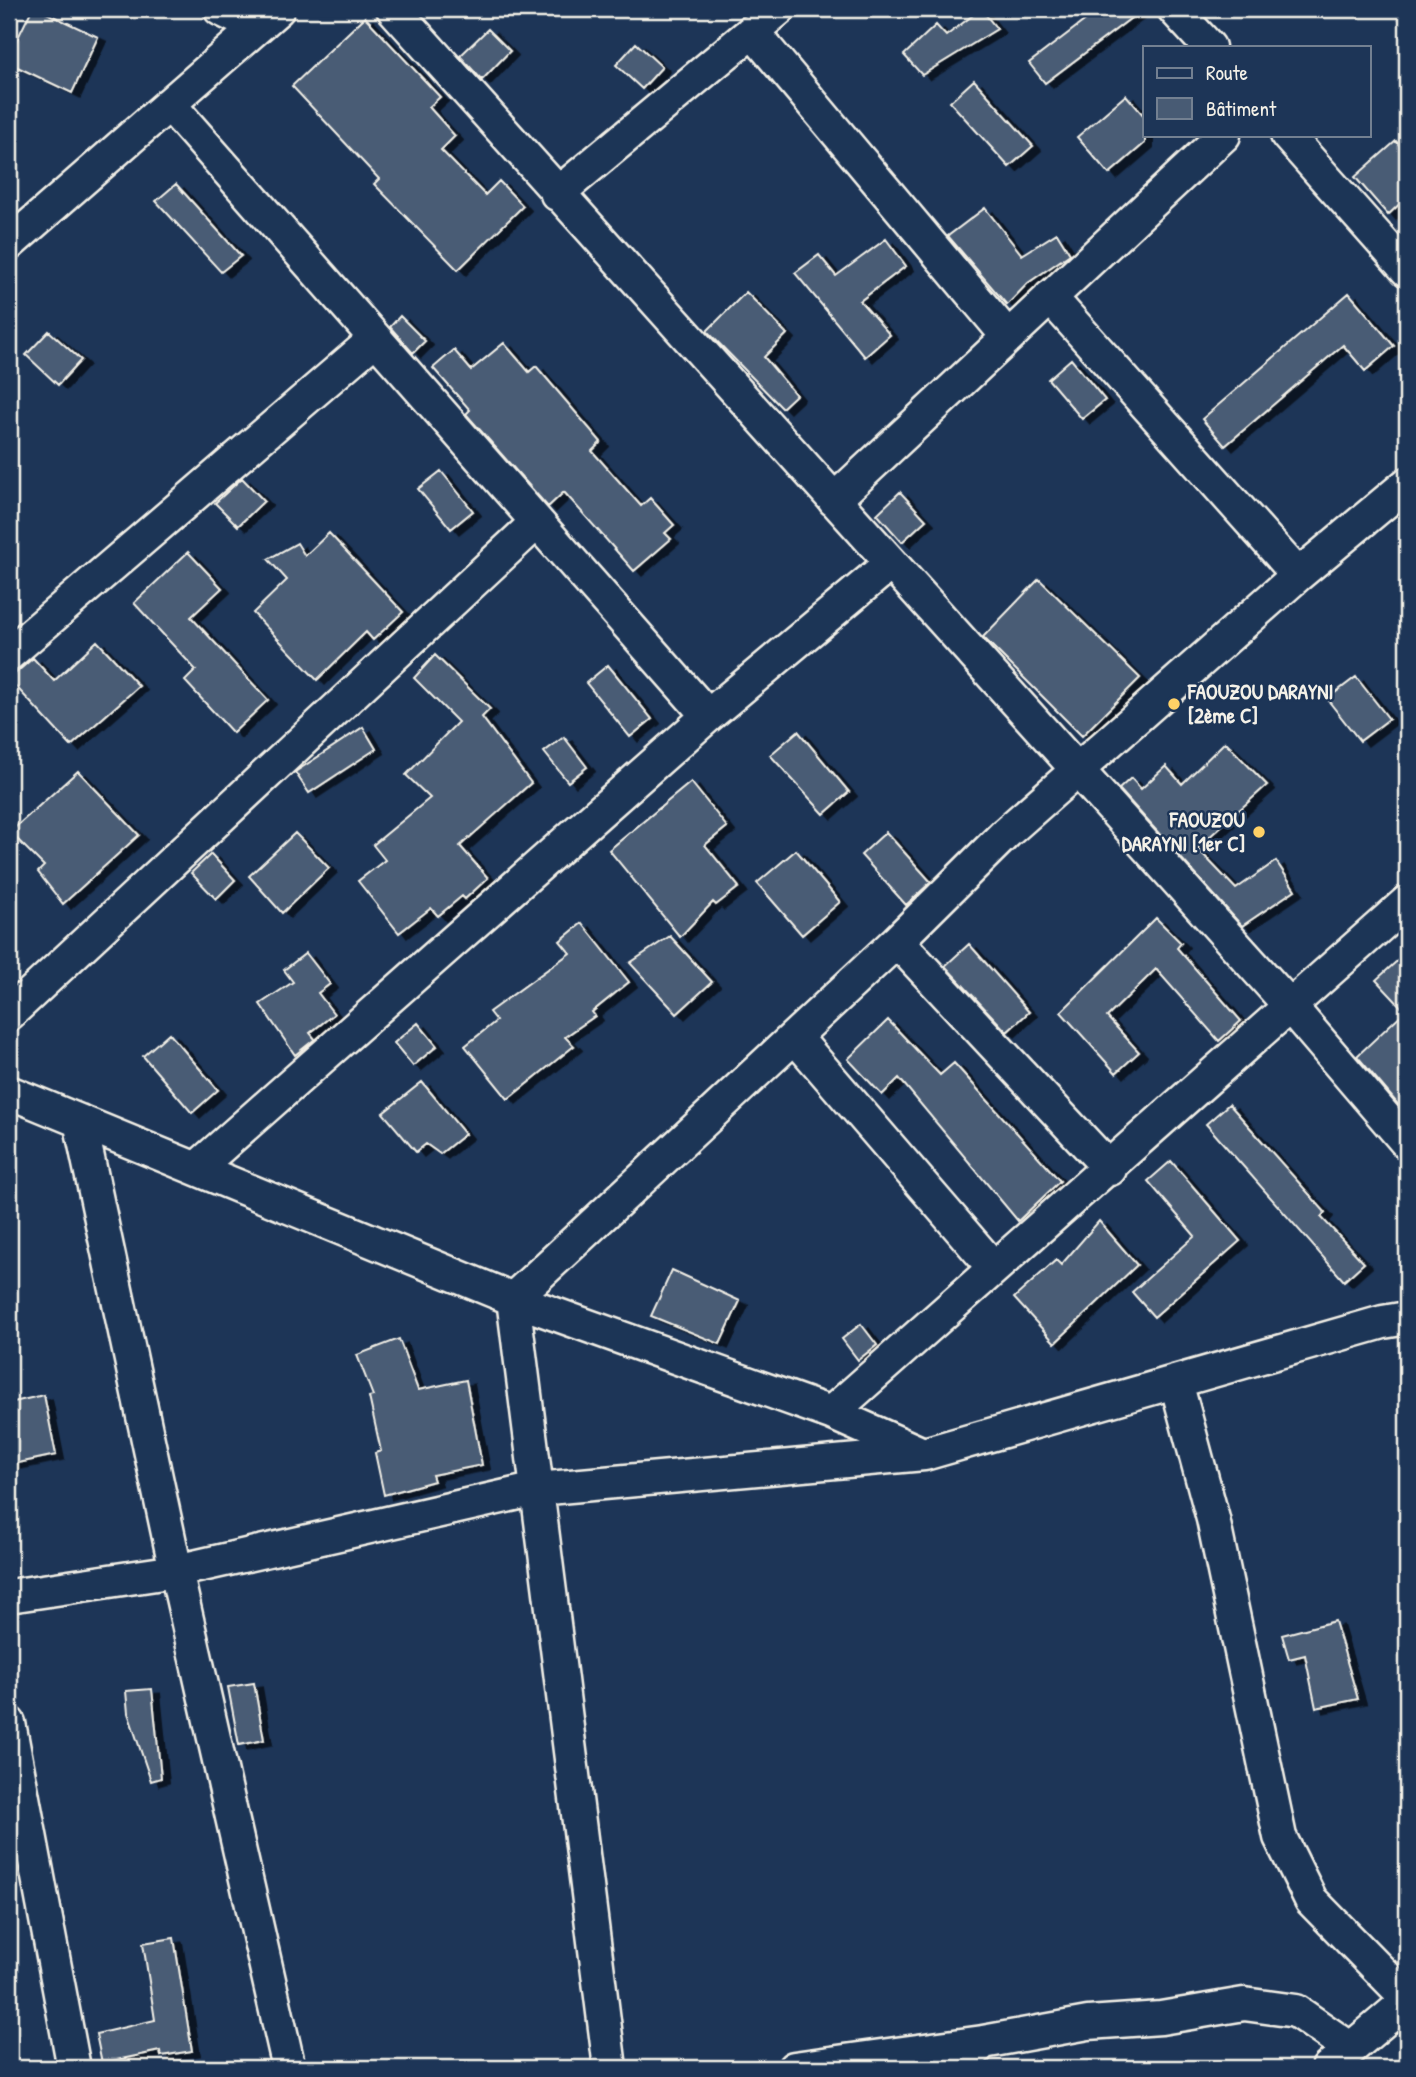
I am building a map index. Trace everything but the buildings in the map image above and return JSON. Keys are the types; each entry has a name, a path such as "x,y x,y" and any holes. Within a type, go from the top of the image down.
{"street":[{"path":"220,9 267,18"},
{"path":"393,9 1289,1004 1407,1143"},
{"path":"557,194 779,9"},
{"path":"1174,9 1208,46"},
{"path":"9,244 267,18"},
{"path":"752,31 1008,337"},
{"path":"169,104 374,340 708,716"},
{"path":"834,500 1223,136"},
{"path":"1288,136 1407,270"},
{"path":"1050,297 1298,575"},
{"path":"9,654 312,397 374,340"},
{"path":"513,1299 897,941 1006,832 1298,575 1407,484"},
{"path":"9,1014 536,523"},
{"path":"197,1168 708,716 891,563"},
{"path":"831,1413 993,1267 1110,1169 1289,1004 1407,902"},
{"path":"897,941 1110,1169"},
{"path":"795,1037 993,1267"},
{"path":"9,1092 513,1299 831,1413 925,1454"},
{"path":"80,1121 176,1571 289,2068"},
{"path":"513,1299 610,2068"},
{"path":"9,1596 176,1571 537,1489 925,1454 1395,1320 1407,1300"},
{"path":"794,2068 983,2042 1088,2023 1161,2018 1244,2004 1296,2011 1339,2059 1407,2000 1311,1900 1280,1837 1213,1519 1176,1382"},
{"path":"9,1723 74,2068"},
{"path":"958,2068 983,2042"}],"place":[{"name":"FAOUZOU DARAYNI [2ème C]","path":"1174,704"},
{"name":"FAOUZOU DARAYNI [1er C]","path":"1259,832"}]}
